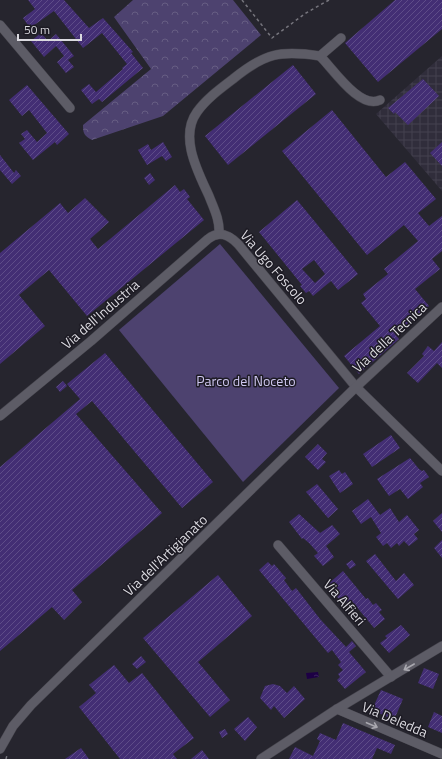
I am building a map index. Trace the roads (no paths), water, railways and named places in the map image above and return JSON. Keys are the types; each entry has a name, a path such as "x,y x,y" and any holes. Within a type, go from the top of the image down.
{"street":[{"path":"0,25 70,108"},
{"path":"341,38 320,56 361,99 369,102 380,100"},
{"name":"Via Ugo Foscolo","path":"320,56 292,52 278,53 265,58 233,79 203,105 194,115 190,131 191,149 218,218 219,234 230,237 238,244 356,387 442,470"},
{"name":"Via dell'Industria","path":"0,416 92,341 208,239 219,234"},
{"name":"Via della Tecnica","path":"356,387 442,307"},
{"name":"Via dell'Artigianato","path":"0,748 13,726 27,710 356,387"},
{"name":"Via Alfieri","path":"278,545 391,677"},
{"path":"261,759 337,709 442,646"},
{"name":"Via Deledda","path":"337,709 442,754"}],"water":[{"path":"318,672 319,677 307,679 306,673"}],"park label":[{"name":"Parco del Noceto","path":"246,380"}]}
